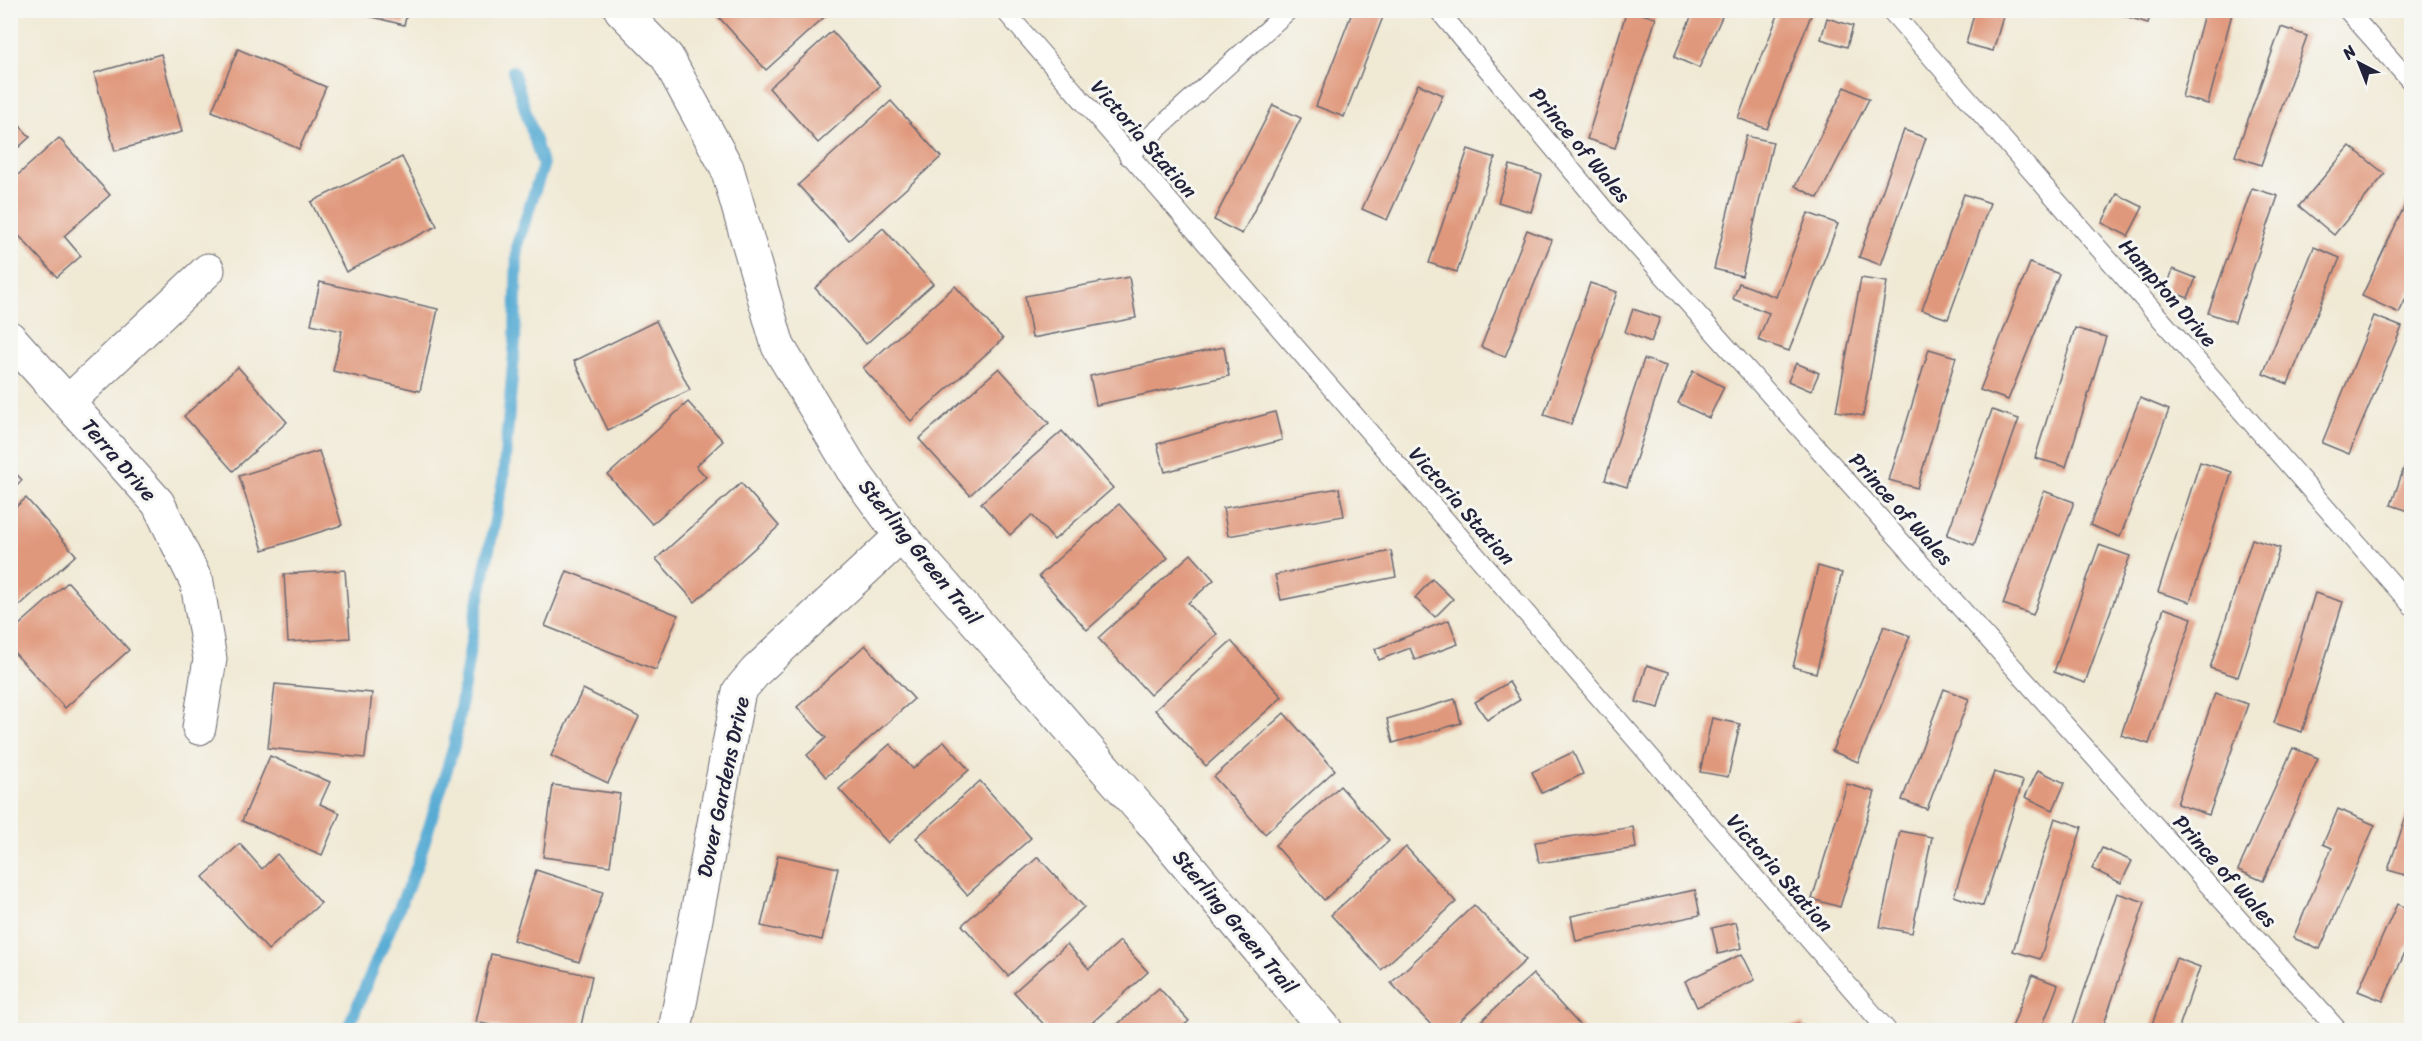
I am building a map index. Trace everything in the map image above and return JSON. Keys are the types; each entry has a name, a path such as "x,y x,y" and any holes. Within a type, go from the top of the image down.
{"street":[{"name":"Sterling Green Trail","path":"621,10 667,57 727,168 778,346 852,470 901,536 1150,820 1326,1030"},
{"name":"Terra Drive","path":"68,402 208,270"},
{"name":"Terra Drive","path":"10,338 158,503 197,583 210,659 199,728"},
{"name":"Dover Gardens Drive","path":"675,1030 739,692 756,671 901,536"}],"lane":[{"name":"Victoria Station","path":"1004,10 1128,156 1887,1030"},
{"path":"1128,156 1288,10"},
{"name":"Prince of Wales","path":"1438,10 1617,225 2338,1030"},
{"name":"Hampton Drive","path":"1890,10 2412,606"},
{"path":"2347,10 2412,83"}],"building":[{"path":"358,10 408,10 404,25 357,13"},
{"path":"720,10 832,10 766,70 716,14"},
{"path":"1353,10 1366,10 1383,17 1344,117 1316,106"},
{"path":"1627,10 1656,18 1615,148 1587,139"},
{"path":"1694,10 1725,10 1699,68 1674,57"},
{"path":"1780,10 1813,10 1767,129 1738,118"},
{"path":"1975,10 2005,10 1993,51 1966,44"},
{"path":"2122,10 2152,10 2148,23 2121,15"},
{"path":"2205,10 2233,10 2208,104 2182,97"},
{"path":"1827,18 1853,26 1847,47 1821,39"},
{"path":"2281,27 2307,36 2261,165 2235,156"},
{"path":"832,31 881,86 818,143 769,88"},
{"path":"238,49 326,87 299,149 212,111"},
{"path":"161,54 182,132 115,151 94,73"},
{"path":"1418,84 1443,95 1387,220 1362,209"},
{"path":"1845,87 1869,99 1818,198 1795,186"},
{"path":"891,101 941,157 849,240 798,185"},
{"path":"1273,105 1301,118 1242,234 1214,220"},
{"path":"10,115 30,137 10,155"},
{"path":"1904,130 1926,138 1881,265 1859,257"},
{"path":"1746,136 1773,142 1742,276 1714,269"},
{"path":"59,138 110,195 64,236 81,256 57,277 10,226 10,182"},
{"path":"2350,146 2385,174 2334,235 2299,206"},
{"path":"1468,149 1495,158 1457,272 1429,263"},
{"path":"402,157 437,226 346,272 311,202"},
{"path":"1510,165 1542,175 1531,212 1498,202"},
{"path":"2252,188 2278,196 2235,322 2208,313"},
{"path":"2412,190 2412,286 2399,313 2362,296"},
{"path":"1964,194 1990,203 1948,319 1922,310"},
{"path":"2117,194 2143,207 2128,236 2102,223"},
{"path":"1808,213 1838,224 1789,351 1758,340 1769,313 1733,299 1739,283 1776,297"},
{"path":"883,228 933,284 866,344 815,288"},
{"path":"1527,230 1552,240 1505,357 1481,347"},
{"path":"2314,247 2340,258 2288,384 2263,374"},
{"path":"2030,263 2059,274 2008,400 1980,390"},
{"path":"2173,269 2196,278 2188,298 2166,289"},
{"path":"1129,277 1136,318 1032,338 1025,296"},
{"path":"1861,278 1887,282 1863,416 1836,411"},
{"path":"320,282 438,309 420,391 333,371 342,331 311,324"},
{"path":"1590,283 1617,292 1571,424 1544,415"},
{"path":"955,286 1003,339 911,421 863,368"},
{"path":"1633,309 1660,318 1651,342 1625,332"},
{"path":"2374,316 2402,327 2349,454 2322,443"},
{"path":"656,321 690,390 608,430 574,361"},
{"path":"2075,328 2106,337 2066,467 2035,458"},
{"path":"1224,347 1229,376 1096,405 1090,376"},
{"path":"1929,349 1956,357 1917,488 1889,480"},
{"path":"1644,359 1666,366 1627,487 1605,480"},
{"path":"1796,363 1819,373 1811,391 1788,381"},
{"path":"238,367 287,422 233,471 184,416"},
{"path":"999,368 1049,423 970,495 919,439"},
{"path":"1693,371 1724,387 1709,418 1678,403"},
{"path":"2140,398 2169,410 2120,537 2090,525"},
{"path":"688,402 723,441 696,466 706,477 652,524 608,475"},
{"path":"1992,410 2019,419 1974,545 1947,535"},
{"path":"1275,412 1282,440 1165,472 1157,444"},
{"path":"1062,431 1113,488 1054,540 1032,515 1010,535 981,503"},
{"path":"2412,445 2412,512 2391,505"},
{"path":"319,451 342,525 263,550 239,476"},
{"path":"2200,462 2232,472 2190,602 2158,592"},
{"path":"10,467 22,480 10,491"},
{"path":"741,483 779,526 695,602 656,559"},
{"path":"1339,488 1344,516 1228,536 1223,508"},
{"path":"2044,491 2074,502 2033,615 2003,604"},
{"path":"26,498 76,555 10,614 10,512"},
{"path":"1119,504 1168,558 1087,630 1039,576"},
{"path":"2252,539 2280,548 2238,677 2210,668"},
{"path":"2099,545 2130,556 2085,683 2054,672"},
{"path":"1391,551 1396,577 1281,600 1275,575"},
{"path":"1191,554 1214,580 1188,603 1217,634 1150,695 1098,638"},
{"path":"1818,566 1842,573 1816,673 1793,667"},
{"path":"345,570 350,638 288,642 284,574"},
{"path":"567,571 678,615 656,670 545,626"},
{"path":"1432,579 1453,599 1435,617 1415,598"},
{"path":"68,582 129,650 65,708 10,648 10,633"},
{"path":"2315,593 2343,602 2302,732 2274,723"},
{"path":"2164,608 2192,618 2149,744 2121,735"},
{"path":"1449,620 1458,644 1415,660 1410,648 1379,660 1375,649"},
{"path":"1884,626 1910,636 1858,762 1832,751"},
{"path":"1231,641 1282,697 1206,766 1155,710"},
{"path":"865,645 914,699 826,777 807,755 826,738 797,707"},
{"path":"1647,665 1669,672 1659,708 1636,702"},
{"path":"1509,682 1520,700 1487,720 1475,702"},
{"path":"275,684 372,693 365,758 268,748"},
{"path":"583,689 639,717 608,783 551,756"},
{"path":"1944,689 1969,699 1927,809 1902,800"},
{"path":"2215,693 2248,704 2209,815 2177,804"},
{"path":"1455,699 1461,723 1393,743 1387,719"},
{"path":"1284,713 1335,770 1265,834 1214,777"},
{"path":"1712,718 1740,724 1728,777 1700,772"},
{"path":"944,741 969,770 888,843 839,789 890,744 913,769"},
{"path":"2293,748 2318,758 2263,881 2238,870"},
{"path":"1573,752 1583,774 1542,793 1532,772"},
{"path":"270,756 330,782 320,804 340,813 322,855 242,821"},
{"path":"2038,770 2065,783 2053,810 2025,797"},
{"path":"1994,772 2023,781 1983,906 1954,896"},
{"path":"980,781 1031,838 967,895 916,838"},
{"path":"1847,784 1875,792 1840,907 1812,899"},
{"path":"553,785 620,794 610,866 543,857"},
{"path":"1340,786 1389,841 1324,900 1275,845"},
{"path":"2412,798 2412,877 2388,870"},
{"path":"2338,809 2375,825 2320,949 2293,938 2332,848 2323,844"},
{"path":"2055,818 2082,827 2040,959 2013,951"},
{"path":"1633,827 1636,848 1539,863 1535,842"},
{"path":"1900,831 1932,837 1912,933 1880,927"},
{"path":"240,844 262,869 277,854 321,903 268,950 203,877"},
{"path":"1406,847 1456,902 1381,970 1331,915"},
{"path":"2102,848 2132,861 2121,883 2092,869"},
{"path":"778,855 838,868 822,940 761,926"},
{"path":"1038,857 1084,907 1008,976 962,925"},
{"path":"536,870 603,892 579,962 513,940"},
{"path":"1695,890 1700,915 1576,941 1571,916"},
{"path":"2117,893 2145,902 2102,1030 2091,1030 2073,1024"},
{"path":"2397,904 2412,910 2412,937 2383,1001 2358,991"},
{"path":"1474,905 1526,960 1450,1030 1436,1030 1391,983"},
{"path":"1736,922 1742,948 1718,954 1712,928"},
{"path":"1120,941 1148,972 1084,1030 1049,1030 1014,992 1067,944 1089,969"},
{"path":"491,954 592,976 580,1030 513,1030 476,1022"},
{"path":"1742,954 1755,980 1697,1007 1685,981"},
{"path":"2176,958 2200,967 2178,1030 2150,1030"},
{"path":"1533,974 1584,1030 1471,1030"},
{"path":"2032,975 2058,985 2041,1030 2011,1030"},
{"path":"1159,988 1189,1021 1181,1028 1183,1030 1111,1030"},
{"path":"1803,1024 1804,1030 1774,1030 1774,1029"}],"waterway":[{"path":"347,1030 417,866 454,746 475,618 503,481 515,342 517,245 543,166 513,71"}]}
